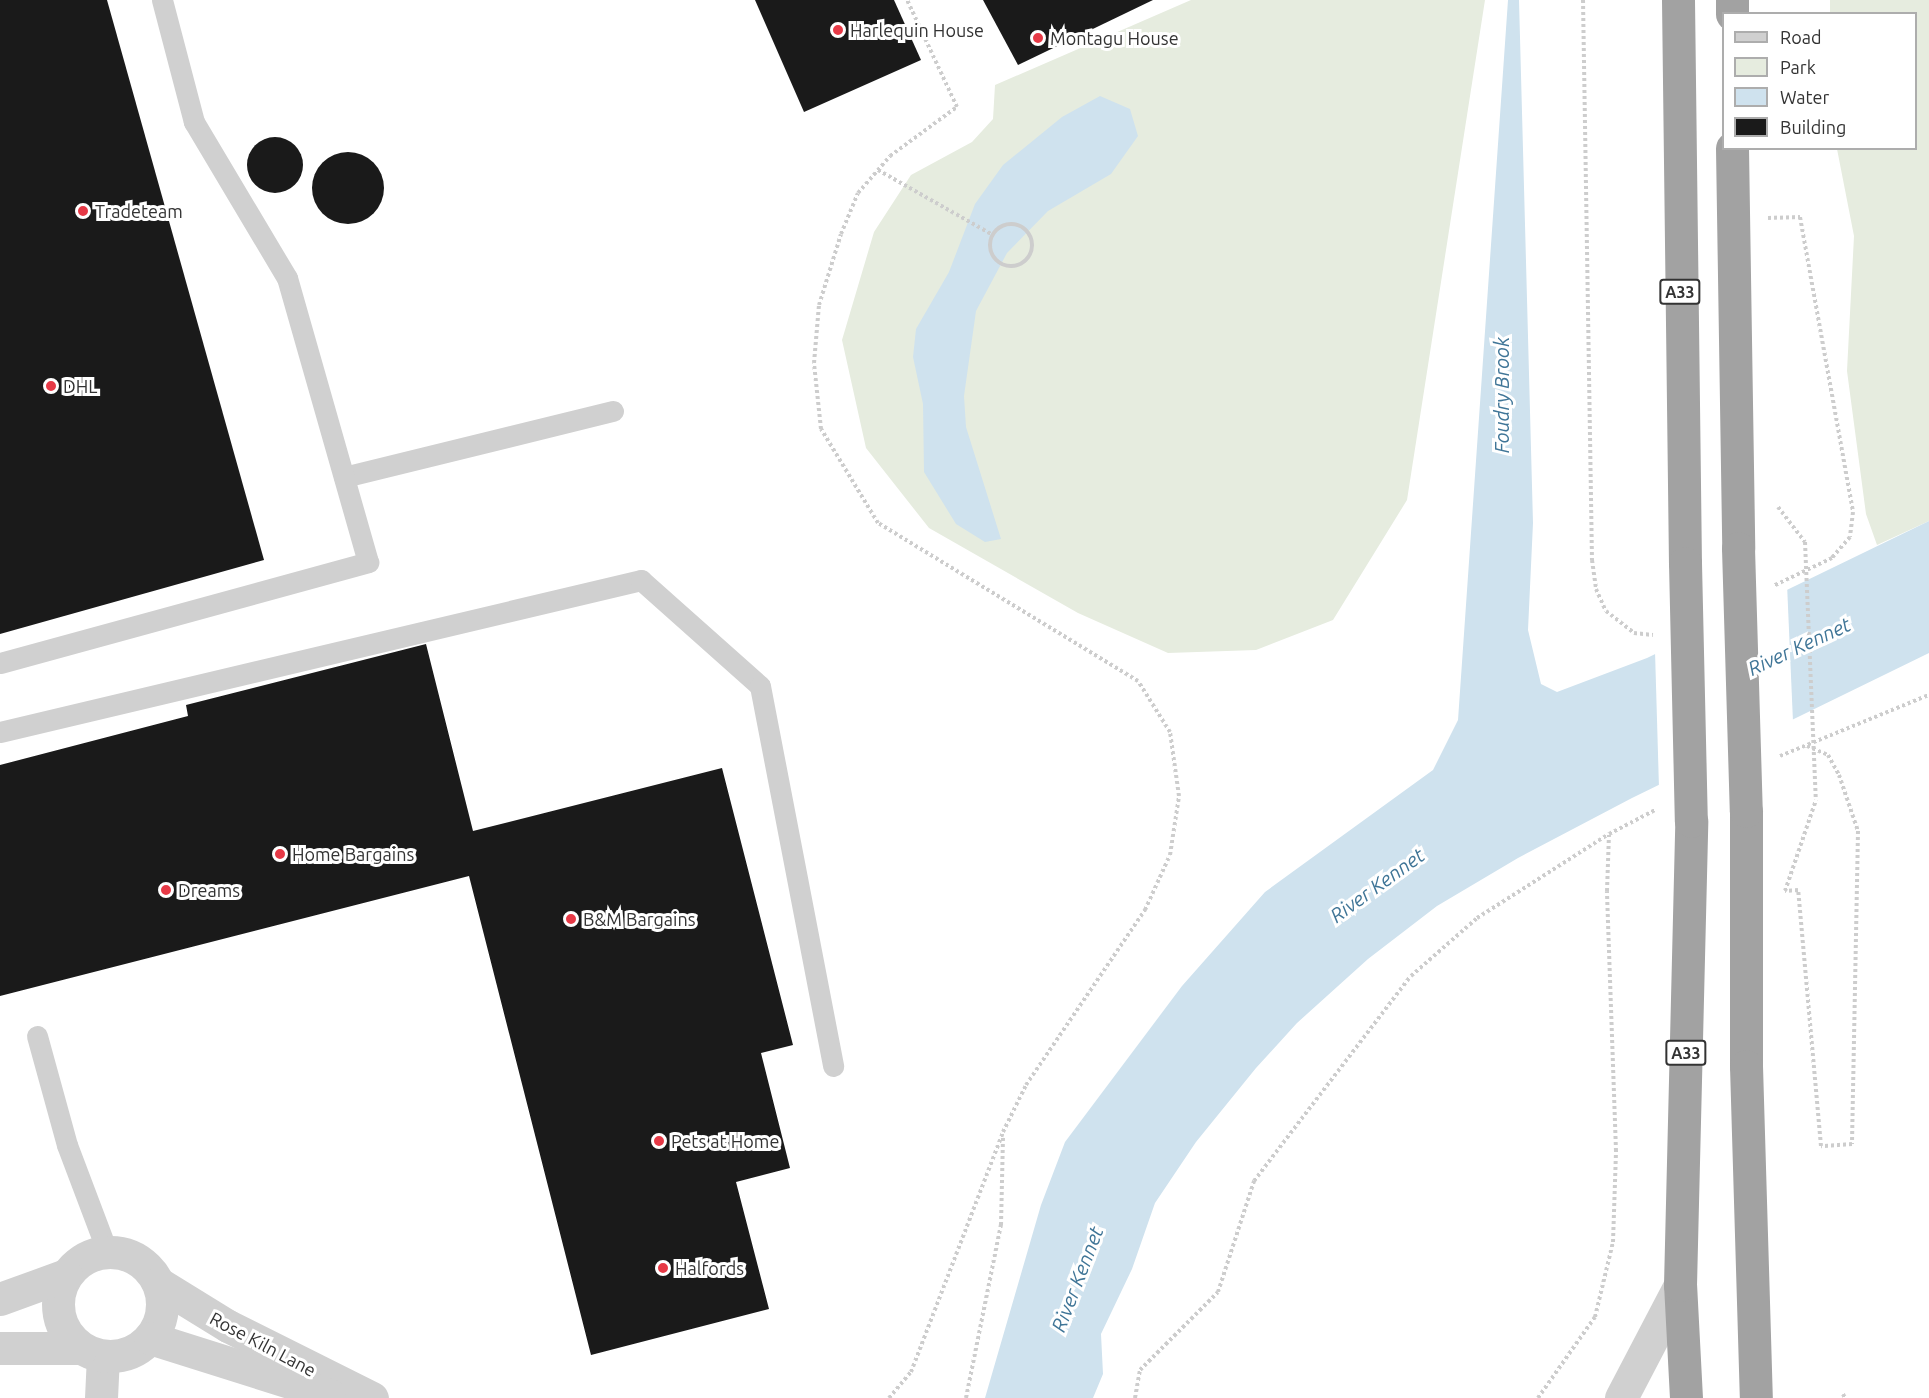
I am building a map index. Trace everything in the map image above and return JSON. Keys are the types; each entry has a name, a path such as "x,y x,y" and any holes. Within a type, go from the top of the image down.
{"highway":[{"name":"A33","path":"1678,0 1685,563 1691,821 1680,1285 1686,1398"},
{"path":"1732,150 1738,548 1746,811 1746,1066 1756,1398"}],"street":[{"path":"101,1398 92,1352 61,1323 57,1307 66,1275 77,1263 107,1251"},
{"name":"Rose Kiln Lane","path":"107,1251 138,1259 158,1283 228,1326 372,1398"},
{"path":"0,1299 66,1275"},
{"path":"0,1348 92,1352 137,1349 150,1338 162,1312 158,1283"},
{"path":"1621,1398 1680,1285"},
{"name":"Rose Kiln Lane","path":"150,1338 307,1394 348,1398"}],"lane":[{"path":"0,663 368,562 287,278 194,122 162,0"},
{"path":"344,477 613,411"},
{"path":"0,732 640,580 760,686 833,1066"},
{"path":"37,1036 67,1145 107,1251"}],"path":[{"path":"889,1398 911,1372 1003,1132 1026,1085 1145,910 1170,855 1179,796 1170,732 1138,681 878,523 821,429 814,363 819,305 841,234 858,194 890,156 957,107 907,0"},
{"path":"1583,0 1592,560 1596,589 1606,611 1634,633"},
{"path":"878,171 993,235"},
{"path":"1768,218 1800,217 1853,512 1850,537 1832,558 1811,568"},
{"path":"1001,225 1023,226 1029,232 1030,256 1020,264 1007,266 995,258 989,247 993,235 1001,225"},
{"path":"1778,507 1805,542 1816,801 1785,891 1798,890 1821,1146 1852,1144 1858,831 1839,775 1828,755 1806,746 1929,695"},
{"path":"1135,1398 1140,1370 1218,1292 1254,1181 1411,976 1477,918 1609,834 1607,891 1616,1151 1613,1242 1594,1317 1550,1385 1538,1398"},
{"path":"966,1398 1000,1225 1003,1132"}],"green space":[{"path":"1191,0 1485,0 1407,500 1333,620 1256,650 1168,653 1078,613 929,528 866,448 842,340 874,232 911,175 972,142 993,119 995,85"},
{"path":"1830,0 1929,0 1929,521 1877,545 1866,514 1847,371 1854,236 1837,150 1917,150 1917,12 1830,12"}],"water":[{"path":"1508,0 1519,0 1533,523 1528,630 1541,684 1557,692 1647,658 1929,521 1929,653 1632,798 1518,858 1437,906 1368,959 1297,1023 1256,1068 1196,1142 1155,1203 1132,1269 1101,1334 1103,1374 1093,1398 985,1398 1041,1205 1065,1142 1182,986 1265,892 1433,770 1458,720"},
{"path":"1100,96 1130,109 1138,136 1111,174 1048,211 1007,253 976,311 964,396 966,427 1001,539 985,542 956,524 924,472 923,404 913,357 916,329 949,272 975,204 1003,165 1062,117"}],"pier":[{"path":"1787,584 1793,722 1659,788 1655,651"}],"building":[{"name":"Tradeteam","path":"0,0 107,0 264,560 0,634"},
{"name":"Harlequin House","path":"755,0 894,0 921,60 804,112"},
{"name":"Montagu House","path":"983,0 1153,0 1018,65"},
{"path":"275,137 286,139 295,145 301,154 303,165 301,176 295,185 286,191 275,193 264,191 255,185 249,176 247,165 249,154 255,145 264,139"},
{"path":"348,152 368,158 378,168 384,188 378,208 368,218 348,224 328,218 318,208 312,188 318,168 328,158"},
{"path":"426,644 473,831 722,768 793,1045 761,1053 790,1168 736,1182 769,1309 591,1355 469,876 0,996 0,765 188,716 186,705"}],"place":[{"name":"Harlequin House","path":"838,30"},
{"name":"Montagu House","path":"1038,38"},
{"name":"Tradeteam","path":"83,211"},
{"name":"DHL","path":"51,386"},
{"name":"Home Bargains","path":"280,854"},
{"name":"Dreams","path":"166,890"},
{"name":"B&M Bargains","path":"571,919"},
{"name":"Pets at Home","path":"659,1141"},
{"name":"Halfords","path":"663,1268"}],"water label":[{"name":"Foudry Brook","path":"1501,395"},
{"name":"River Kennet","path":"1799,646"},
{"name":"River Kennet","path":"1377,885"},
{"name":"River Kennet","path":"1077,1279"}]}
